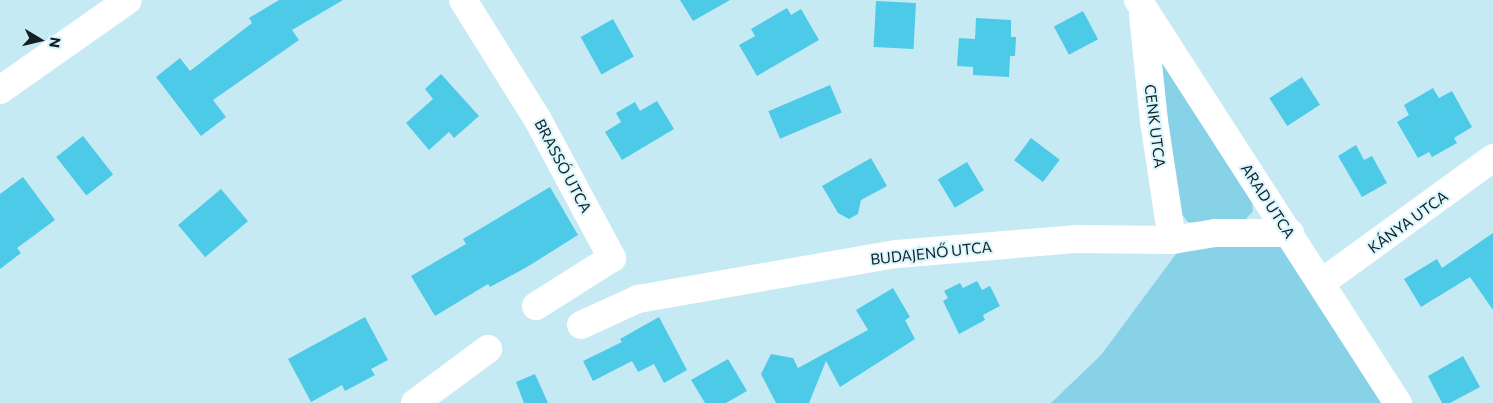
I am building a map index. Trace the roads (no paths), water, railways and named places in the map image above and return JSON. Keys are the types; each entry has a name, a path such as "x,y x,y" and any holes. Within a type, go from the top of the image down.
{"street":[{"path":"0,90 128,0"},
{"name":"BRASSÓ UTCA","path":"463,0 538,120 612,258 536,306"},
{"name":"ARAD UTCA","path":"1140,6 1290,233 1398,403"},
{"name":"CENK UTCA","path":"1140,6 1154,121 1172,240"},
{"name":"KÁNYA UTCA","path":"1321,283 1493,158"},
{"name":"BUDAJENŐ UTCA","path":"581,325 638,299 897,254 1074,239 1172,240 1215,233 1290,233"},
{"path":"415,403 488,349"}]}
